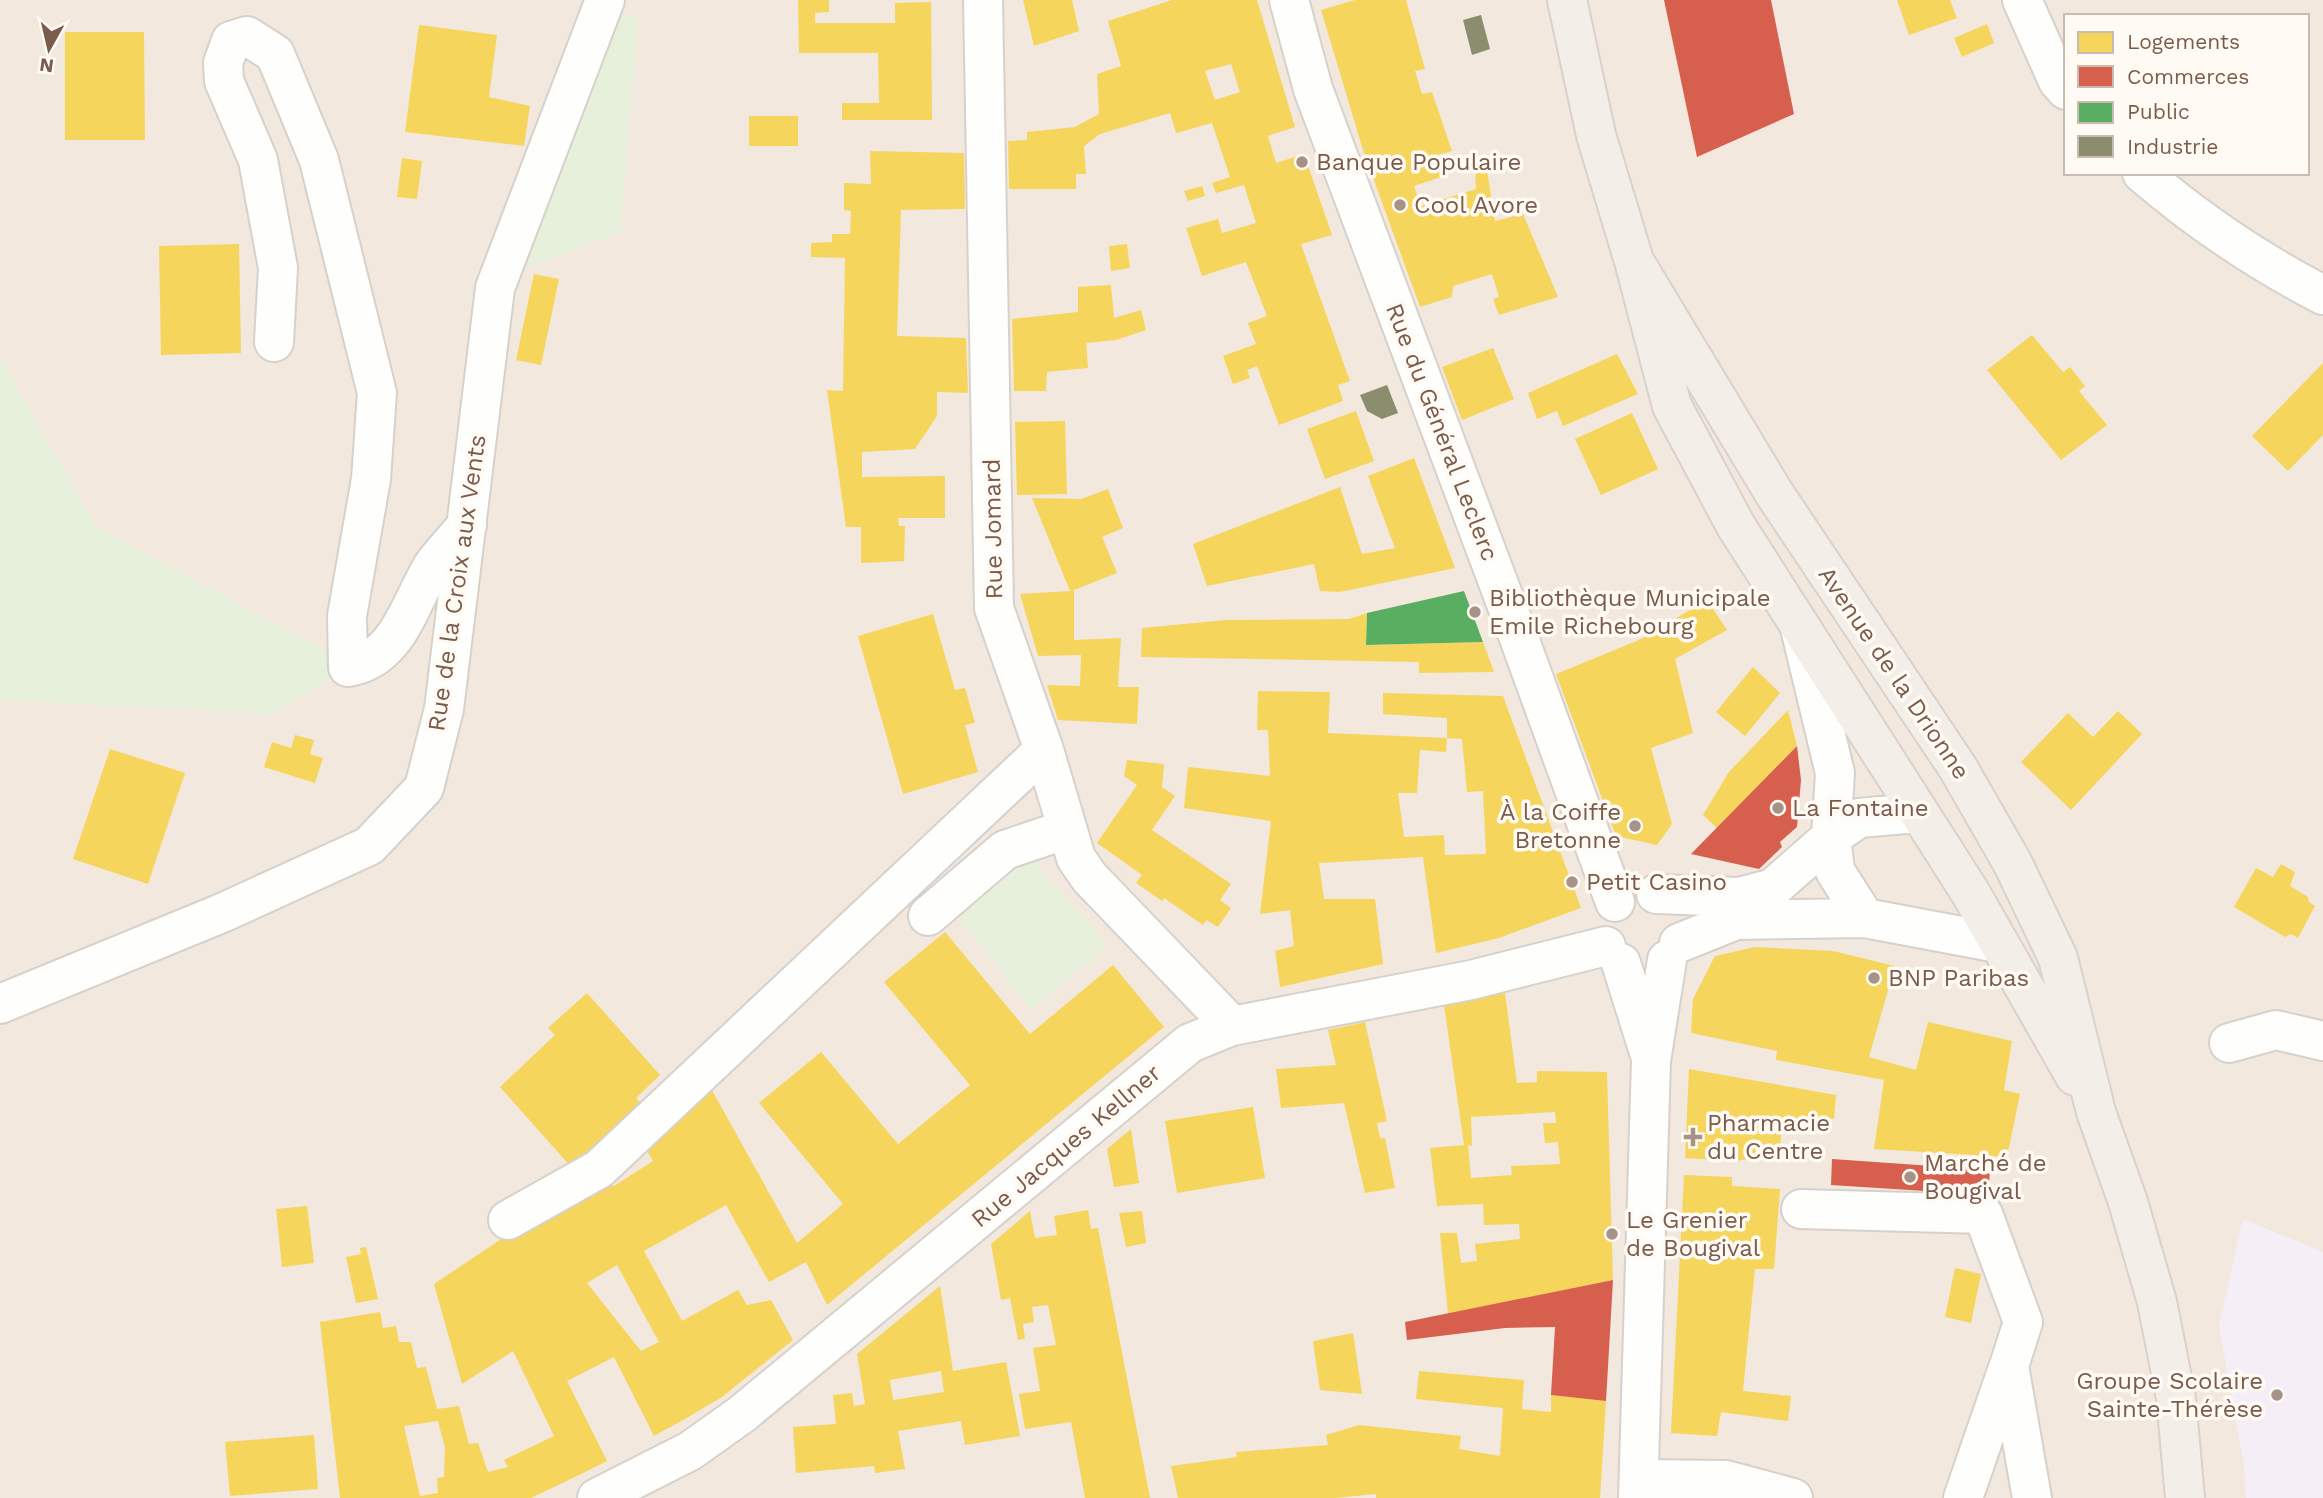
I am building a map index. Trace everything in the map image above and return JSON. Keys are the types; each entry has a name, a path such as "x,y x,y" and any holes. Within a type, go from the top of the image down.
{"main road":[{"name":"Avenue de la Drionne","path":"1567,0 1596,135 1634,261 1672,406 1736,526 1970,892 2096,1112"},
{"name":"Avenue de la Drionne","path":"1634,261 1774,493 1958,768 2013,864 2058,958 2096,1112 2128,1202 2157,1302 2176,1398 2185,1498"},
{"path":"1917,813 1982,808"},
{"path":"1970,892 2013,864"}],"street":[{"name":"Rue de la Croix aux Vents","path":"0,1003 222,913 369,846 424,788 444,709 495,288 605,0"},
{"name":"Rue Jomard","path":"983,0 994,608 1044,750 1076,858 1089,877 1232,1026"},
{"name":"Rue du Général Leclerc","path":"1289,0 1313,89 1507,604 1615,902"},
{"path":"2022,0 2058,80 2064,88"},
{"path":"274,342 278,268 258,160 224,81 223,63 231,41 247,36 275,54 319,160 377,393 371,479 347,615 348,667 367,664 396,636 433,566 467,525"},
{"path":"2144,175 2192,216 2277,271 2323,295"},
{"path":"1801,630 1835,773 1831,837 1835,871 1865,918"},
{"path":"508,1220 598,1168 1044,750"},
{"path":"1651,1061 1603,922 1615,902 1634,891 1739,897 1773,888 1831,837 1859,818 1917,813"},
{"path":"928,916 1005,850 1067,829"},
{"path":"1915,927 1970,892"},
{"path":"1656,894 1674,908 1680,919 1651,1061 1639,1489 1726,1480 1793,1498"},
{"path":"1614,954 1644,969 1673,951 1736,920 1865,918 1998,943"},
{"name":"Rue Jacques Kellner","path":"597,1498 690,1451 742,1414 1190,1043 1232,1026 1614,954"},
{"path":"2229,1044 2276,1030 2323,1041"},
{"path":"1801,1209 1983,1214 2023,1322 1963,1498"},
{"path":"2009,1366 2032,1498"}],"shaded area":[{"path":"0,0 2323,0 2323,1498 0,1498"},
{"name":"Groupe Scolaire Sainte-Thérèse","path":"2243,1219 2323,1252 2323,1498 2246,1498 2244,1465 2219,1326"}],"green space":[{"path":"616,15 638,17 620,233 520,270"},
{"path":"0,357 96,527 321,648 348,667 272,714 0,700"},
{"path":"1031,859 1108,946 1032,1009 955,914 997,875"}],"building: Logements":[{"path":"798,0 829,0 829,12 815,13 815,23 895,23 895,3 931,2 932,120 842,120 842,103 879,103 878,53 799,53"},
{"path":"1023,0 1072,0 1079,31 1034,46"},
{"path":"1172,0 1257,0 1295,127 1268,136 1276,163 1304,154 1332,235 1301,244 1350,381 1338,385 1343,401 1279,425 1257,366 1247,370 1250,378 1233,384 1223,356 1256,344 1248,323 1267,316 1246,262 1202,276 1186,228 1218,219 1222,233 1256,223 1244,185 1216,193 1212,183 1230,177 1212,123 1176,133 1170,113 1100,134 1084,146 1086,174 1076,174 1076,189 1009,189 1008,141 1027,140 1027,132 1075,127 1099,114 1097,74 1121,66 1108,21","holes":["1231,64 1240,92 1215,100 1205,71"]},
{"path":"1355,0 1406,0 1425,69 1415,71 1422,94 1432,92 1452,151 1437,155 1441,177 1414,186 1421,206 1476,189 1475,167 1486,164 1495,221 1523,214 1558,297 1499,315 1493,299 1499,297 1492,274 1453,286 1452,297 1420,307 1363,150 1321,10"},
{"path":"1897,0 1950,0 1957,18 1909,35"},
{"path":"1987,24 1994,43 1962,57 1954,38"},
{"path":"419,25 497,35 489,97 530,106 524,146 405,132"},
{"path":"65,32 144,32 145,140 65,140"},
{"path":"749,116 798,116 798,146 749,146"},
{"path":"870,151 964,153 965,209 901,210 897,336 966,338 968,393 937,392 937,416 915,449 862,452 862,477 945,476 945,518 898,518 899,526 905,526 904,561 861,563 861,527 846,527 827,390 843,391 845,258 811,257 811,243 832,242 832,234 850,234 851,211 844,210 844,183 871,184"},
{"path":"402,158 422,161 417,199 397,197"},
{"path":"1202,186 1205,196 1188,201 1184,191"},
{"path":"239,244 241,353 161,355 159,246"},
{"path":"1127,244 1130,268 1111,271 1109,246"},
{"path":"534,274 559,279 541,365 516,360"},
{"path":"1111,285 1114,318 1141,310 1146,330 1116,340 1086,343 1088,368 1047,372 1046,391 1014,391 1012,319 1078,312 1078,287"},
{"path":"2032,335 2063,372 2070,367 2085,386 2079,391 2107,425 2061,460 1987,370"},
{"path":"1493,348 1514,399 1462,420 1442,367"},
{"path":"1617,354 1638,394 1563,426 1557,411 1537,419 1528,393"},
{"path":"2323,363 2323,435 2288,471 2252,436"},
{"path":"1356,411 1374,461 1325,479 1307,429"},
{"path":"1632,413 1658,469 1601,495 1575,439"},
{"path":"1065,421 1067,494 1017,495 1015,422"},
{"path":"1414,458 1455,568 1340,592 1320,591 1314,564 1207,586 1193,544 1340,487 1362,554 1395,548 1368,476"},
{"path":"1108,489 1123,528 1102,537 1117,573 1074,590 1074,640 1121,638 1118,687 1139,687 1137,724 1058,720 1047,685 1080,686 1081,655 1038,656 1020,594 1070,591 1032,498 1081,499"},
{"path":"1707,600 1727,630 1675,659 1693,733 1651,748 1672,824 1657,845 1616,836 1556,674 1639,640"},
{"path":"1367,613 1366,645 1483,642 1494,672 1419,673 1419,662 1141,657 1142,628 1226,620 1349,619"},
{"path":"933,614 955,690 965,688 975,723 965,725 978,772 903,794 858,636"},
{"path":"1753,667 1780,693 1745,736 1716,712"},
{"path":"1258,691 1330,692 1328,733 1447,738 1447,718 1383,714 1383,693 1503,696 1581,908 1499,938 1436,953 1423,857 1319,863 1324,899 1375,899 1383,964 1280,987 1275,951 1294,946 1290,910 1260,914 1271,821 1184,808 1188,767 1270,776 1268,730 1257,730","holes":["1447,738 1462,739 1467,792 1483,791 1486,854 1445,855 1444,835 1404,837 1398,793 1417,793 1420,750 1446,752"]},
{"path":"1788,710 1797,746 1717,828 1703,815 1729,772"},
{"path":"2118,711 2142,734 2071,810 2021,762 2068,713 2093,737"},
{"path":"295,735 314,740 310,754 323,758 315,783 264,767 272,742 291,748"},
{"path":"110,749 185,773 148,884 73,859"},
{"path":"1127,760 1164,764 1162,787 1175,796 1152,830 1231,884 1220,900 1231,908 1218,927 1206,920 1203,925 1164,898 1162,901 1136,883 1142,875 1097,843 1137,785 1124,776"},
{"path":"2281,864 2295,872 2290,886 2308,897 2309,902 2315,906 2298,938 2291,934 2285,937 2234,907 2256,868 2273,877"},
{"path":"945,932 1030,1034 1113,965 1164,1027 827,1305 806,1262 769,1282 726,1205 644,1251 682,1321 738,1290 747,1305 771,1300 793,1340 722,1397 685,1419 654,1436 614,1357 567,1381 607,1461 531,1498 340,1498 320,1322 380,1312 383,1328 396,1326 399,1342 411,1342 417,1368 426,1367 437,1409 459,1406 469,1444 478,1443 488,1472 508,1467 504,1460 554,1436 513,1351 462,1384 434,1284 536,1216 609,1184 614,1186 653,1161 644,1145 709,1085 797,1243 843,1204 759,1103 821,1052 898,1144 970,1085 884,982","holes":["617,1265 659,1342 641,1351 587,1283","438,1421 445,1448 444,1477 437,1478 438,1493 420,1496 404,1426"]},
{"path":"1755,947 1833,951 1895,966 1869,1057 1916,1070 1928,1022 2012,1041 2004,1090 2020,1094 2007,1157 1874,1149 1884,1080 1776,1060 1777,1051 1691,1033 1693,999 1715,956"},
{"path":"587,993 660,1075 636,1098 642,1104 572,1168 500,1087 555,1035 548,1028"},
{"path":"1505,993 1517,1083 1537,1082 1537,1071 1607,1072 1613,1280 1448,1314 1440,1233 1457,1233 1461,1263 1477,1261 1475,1244 1520,1239 1519,1224 1484,1225 1483,1204 1437,1206 1430,1148 1464,1145 1444,1005","holes":["1555,1112 1556,1123 1543,1123 1545,1143 1558,1142 1560,1164 1511,1166 1512,1175 1471,1178 1468,1145 1472,1146 1471,1117"]},
{"path":"1365,1022 1387,1121 1377,1123 1380,1138 1385,1138 1395,1188 1365,1193 1344,1103 1281,1108 1276,1069 1336,1065 1328,1030"},
{"path":"1689,1069 1836,1095 1834,1119 1815,1117 1790,1132 1781,1131 1780,1153 1737,1161 1685,1158"},
{"path":"1253,1107 1265,1178 1177,1193 1165,1121"},
{"path":"1131,1129 1139,1183 1114,1187 1107,1149"},
{"path":"1684,1175 1732,1177 1732,1186 1780,1189 1774,1269 1755,1269 1743,1391 1791,1396 1788,1421 1721,1412 1717,1436 1671,1433"},
{"path":"307,1206 314,1263 282,1267 276,1209"},
{"path":"1088,1210 1091,1229 1098,1228 1150,1498 1085,1498 1071,1422 1025,1429 1019,1394 1040,1391 1033,1348 1056,1345 1048,1305 1032,1307 1034,1322 1023,1324 1025,1339 1018,1340 1010,1298 1001,1300 991,1244 1030,1211 1035,1238 1057,1235 1054,1216"},
{"path":"1142,1211 1146,1243 1126,1247 1119,1213"},
{"path":"366,1247 378,1299 356,1303 346,1257 361,1254 360,1248"},
{"path":"1955,1268 1981,1274 1971,1323 1945,1317"},
{"path":"940,1286 953,1371 1006,1362 1020,1436 965,1445 961,1421 898,1431 905,1469 875,1473 874,1466 796,1473 793,1427 836,1424 833,1395 852,1393 854,1406 865,1404 857,1354","holes":["941,1371 944,1392 893,1400 890,1380"]},
{"path":"1353,1333 1362,1394 1320,1390 1313,1341"},
{"path":"1419,1371 1524,1380 1522,1409 1551,1412 1551,1395 1606,1401 1600,1498 1376,1498 1376,1494 1335,1498 1178,1498 1171,1466 1237,1457 1236,1452 1328,1445 1326,1435 1359,1425 1461,1436 1459,1449 1500,1456 1503,1408 1416,1399"},
{"path":"314,1435 318,1489 230,1496 225,1442"}],"building: Commerces":[{"path":"1664,0 1771,0 1794,114 1697,157"},
{"path":"1797,746 1801,780 1797,827 1780,842 1782,847 1759,869 1691,854"},
{"name":"Marché de Bougival","path":"1832,1159 1990,1170 1988,1195 1831,1185"},
{"path":"1613,1280 1606,1401 1551,1395 1555,1327 1505,1328 1407,1340 1405,1322"}],"building: Public":[{"path":"1464,591 1483,642 1366,645 1367,613"}],"building: Industrie":[{"path":"1481,15 1490,49 1472,55 1463,20"},
{"path":"1387,385 1398,413 1382,419 1367,411 1360,395"}],"place":[{"name":"Banque Populaire","path":"1302,162"},
{"name":"Cool Avore","path":"1400,205"},
{"name":"Bibliothèque Municipale Emile Richebourg","path":"1475,612"},
{"name":"La Fontaine","path":"1778,808"},
{"name":"À la Coiffe Bretonne","path":"1635,826"},
{"name":"Petit Casino","path":"1572,882"},
{"name":"BNP Paribas","path":"1874,978"},
{"name":"Pharmacie du Centre","path":"1693,1137"},
{"name":"Marché de Bougival","path":"1910,1177"},
{"name":"Le Grenier de Bougival","path":"1612,1234"},
{"name":"Groupe Scolaire Sainte-Thérèse","path":"2277,1395"}]}
